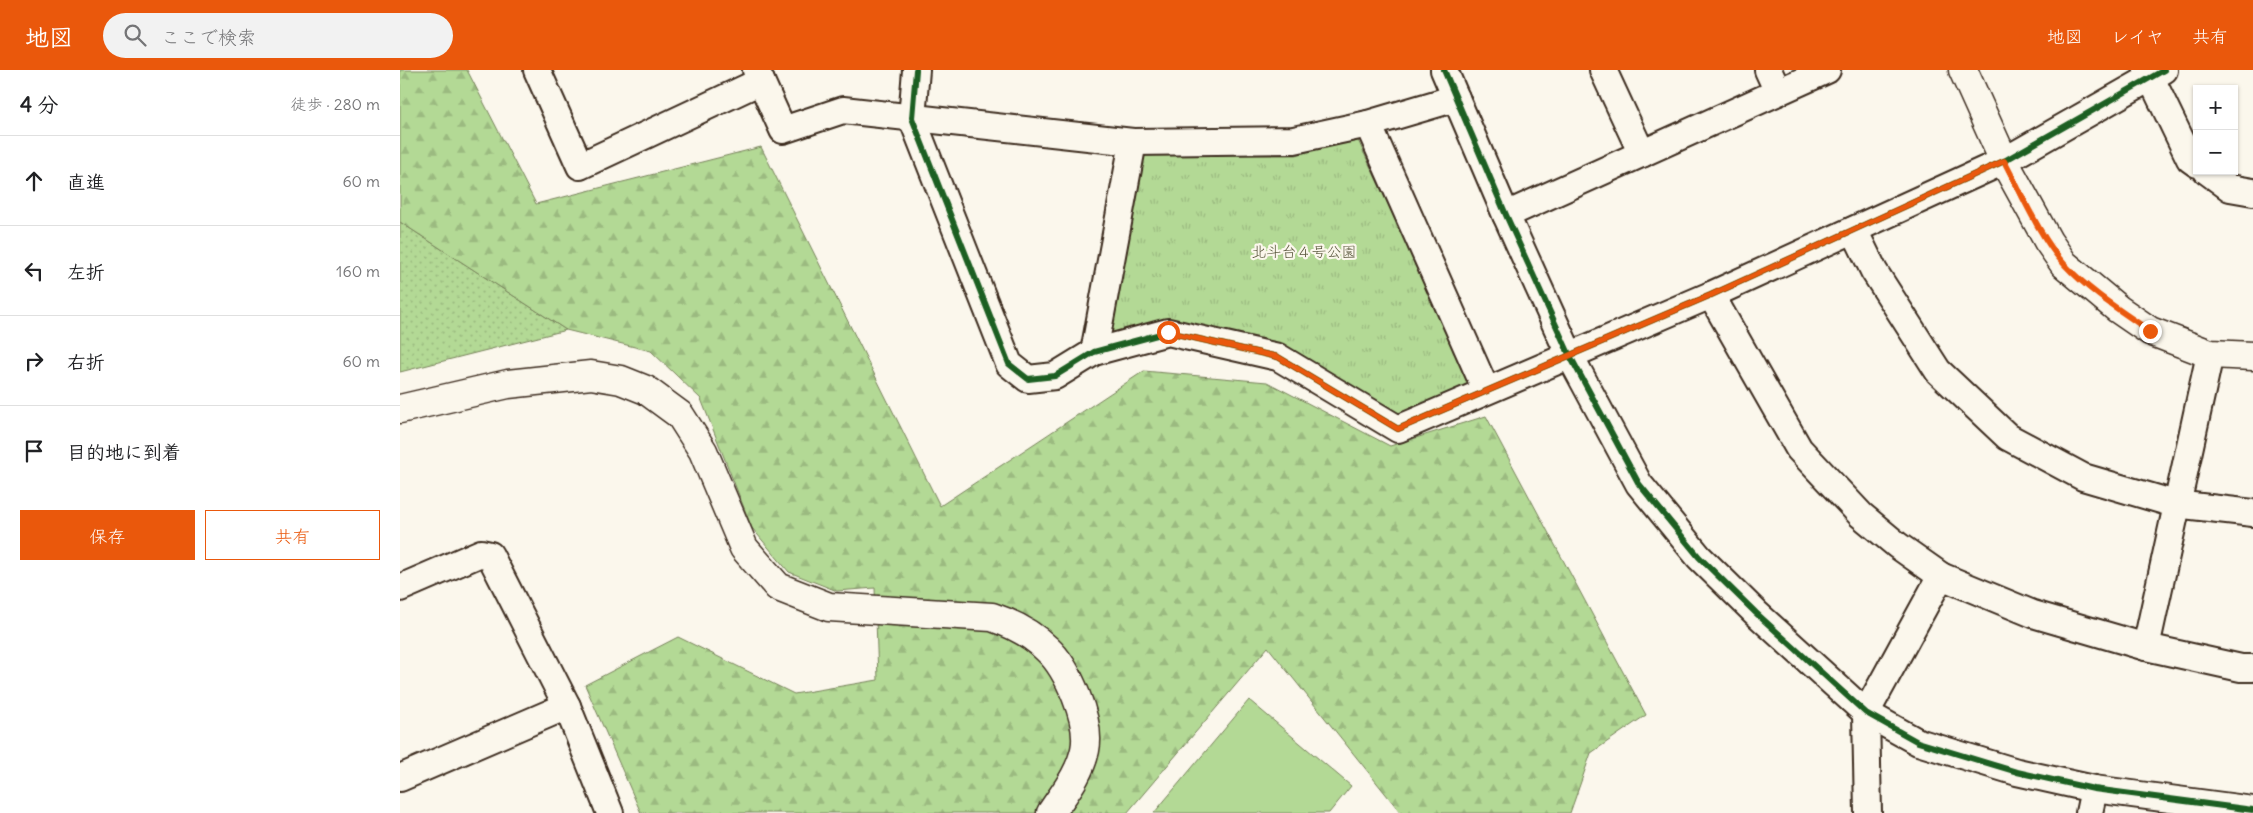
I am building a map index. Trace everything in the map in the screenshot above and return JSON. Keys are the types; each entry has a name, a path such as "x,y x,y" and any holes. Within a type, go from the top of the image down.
{"street":[{"path":"537,70 580,166 759,76 783,130 843,110 1133,142 1294,140 1368,124 1456,98"},
{"path":"916,70 912,118 1010,364 1028,380 1055,376 1094,352 1168,332 1278,357 1398,429 1569,354 1711,295 2004,161 2154,73 2190,159 2193,161"},
{"path":"1444,70 1506,215 1569,354 1639,484 1699,557 1756,613 1866,713 1918,742 2017,772 2091,801 2253,810"},
{"path":"1603,70 1642,154"},
{"path":"1506,215 1642,154 1773,81 1827,70"},
{"path":"1963,70 2004,161 2048,241 2064,264 2118,309 2150,331 2210,354 2253,356"},
{"path":"1368,124 1486,390"},
{"path":"1094,352 1133,142"},
{"path":"2212,175 2230,188 2253,192"},
{"path":"1854,230 1874,270 1938,371 2008,437 2083,477 2176,504 2253,513"},
{"path":"1711,295 1800,449 1861,515 1896,545 1941,576 2034,614 2146,647 2241,668 2253,668"},
{"path":"2146,647 2210,354"},
{"path":"400,409 508,384 591,375 621,380 646,390 674,410 688,426 704,451 744,548 778,587 828,607 992,617 1015,625 1049,650 1060,666 1078,701 1084,723 1085,748 1076,775 1051,813"},
{"path":"400,588 481,552 490,555 567,706 610,813"},
{"path":"1868,813 1866,713 1941,576"},
{"path":"400,778 567,706"}],"green space":[{"path":"400,70 467,70 536,204 761,147 940,506 1144,371 1267,382 1390,446 1486,416 1646,715 1591,753 1570,813 1401,813 1268,647 1127,813 641,813 585,685 678,637 794,694 878,680 875,588 837,591 789,572 752,528 701,399 651,351 566,330 400,222"},
{"name":"北斗台４号公園","path":"1357,138 1472,384 1398,417 1282,346 1106,339 1142,154 1296,155"},
{"path":"400,222 566,330 400,372"},
{"path":"1249,700 1351,786 1329,813 1154,813"}],"cycle path":[{"path":"916,70 912,118 1009,364 1028,379 1055,376 1094,352 1168,332 1278,357 1398,429 1711,295 2004,161 2164,70"},
{"path":"1444,70 1506,215 1569,354 1639,484 1699,557 1756,613 1866,713 1918,742 2017,772 2094,789 2253,810"}],"route":[{"path":"1168,332 1278,357 1398,429 1569,354 1711,295 2004,161 2048,241 2064,264 2118,309 2150,331"}]}
